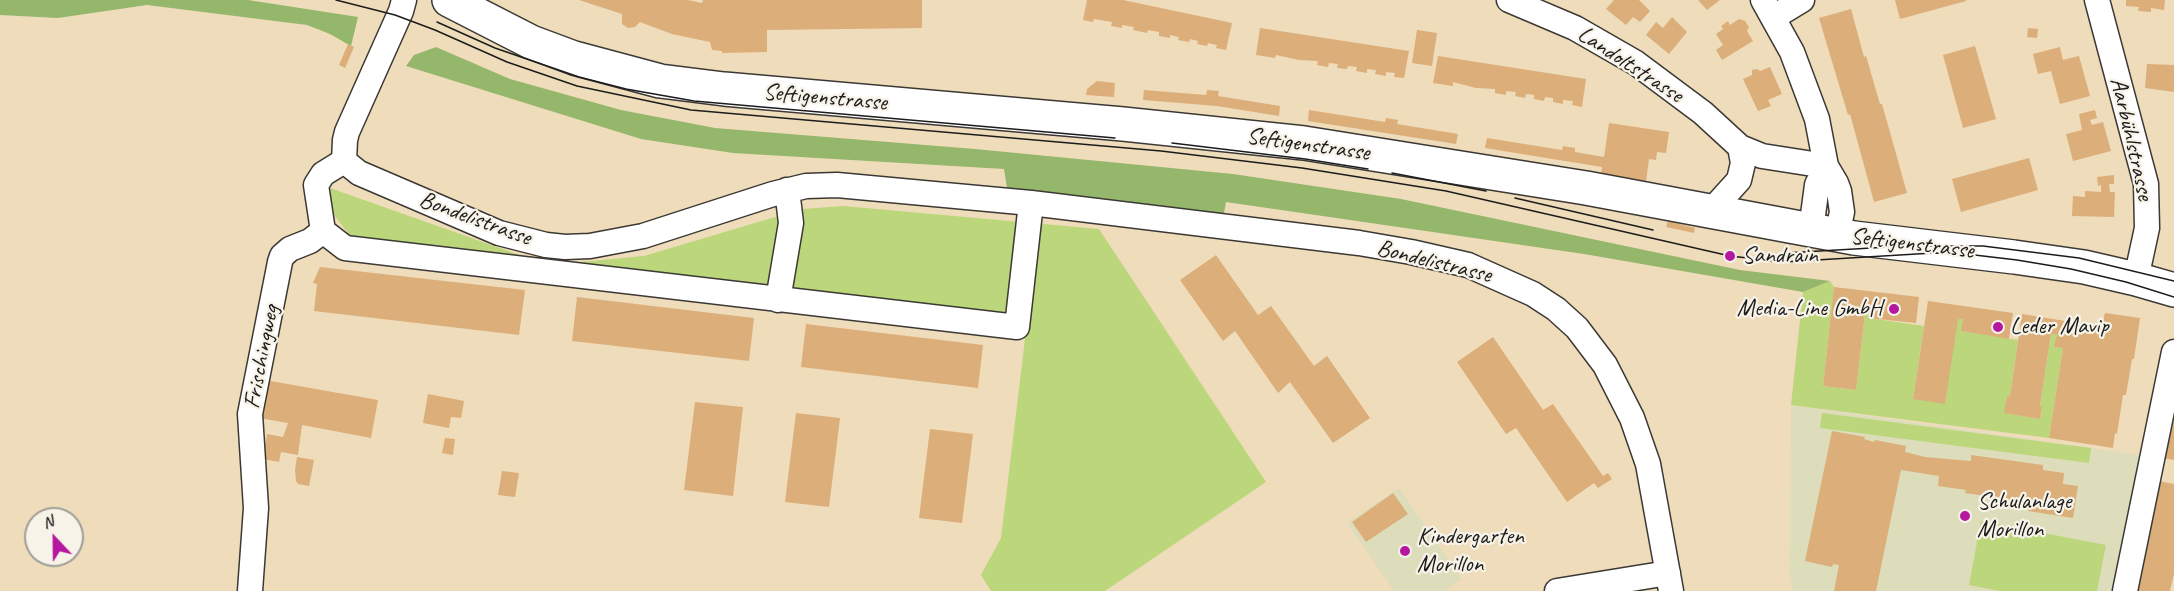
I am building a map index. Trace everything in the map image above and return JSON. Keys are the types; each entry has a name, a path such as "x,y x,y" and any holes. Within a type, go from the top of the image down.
{"main road":[{"name":"Seftigenstrasse","path":"449,0 531,42 574,58 660,81 724,89 1134,125 1304,143 1586,188 1824,232 2056,263 2136,279 2174,290"}],"street":[{"path":"323,231 316,185 323,174 344,161 347,132 404,0"},
{"name":"Landoltstrasse","path":"1509,0 1575,28 1636,63 1702,113 1740,147 1762,156 1826,166"},
{"path":"1802,0 1768,9 1792,52 1804,81 1817,119 1826,166 1839,191 1842,212 1824,232"},
{"name":"Aarbühlstrasse","path":"2097,0 2146,186 2147,228 2136,279"},
{"path":"1711,211 1739,180 1743,163 1740,147"},
{"name":"Bondelistrasse","path":"344,161 358,173 499,233 546,245 565,247 590,246 643,236 806,186 865,186 1031,203 1359,243 1468,265 1533,294 1556,309 1577,328 1605,365 1623,397 1648,464 1670,582"},
{"path":"778,300 791,223 787,190"},
{"name":"Bondelistrasse","path":"323,231 345,248 1017,327 1031,203"},
{"name":"Frischingweg","path":"250,591 256,508 250,414 280,262 282,256 290,249 310,241 323,231"},
{"path":"2125,591 2174,352"},
{"path":"1557,591 1670,582"}],"shaded area":[{"name":"Schulanlage Morillon","path":"1791,405 2153,457 2124,591 1792,591 1790,575"},
{"name":"Kindergarten Morillon","path":"1399,488 1462,579 1445,591 1394,591 1347,523"}],"green space":[{"path":"0,0 248,0 358,17 351,46 307,25 147,5 58,18 0,15"},
{"path":"436,47 510,79 621,110 715,128 975,149 1233,174 1401,199 1740,270 1830,281 1803,292 1584,254 1226,202 1223,219 1007,188 1004,169 733,153 641,139 406,66 414,55"},
{"path":"327,187 548,265 644,256 802,209 843,206 1099,229 1266,482 1105,591 991,591 981,575 1001,538 1025,339 572,285 356,244 329,208"},
{"path":"1830,281 1834,287 1823,386 1856,390 1866,305 1870,305 1869,318 1924,326 1913,399 1958,319 1963,319 1962,331 2018,340 2010,396 2007,396 2005,413 2040,419 2051,334 2057,334 2055,347 2063,348 2049,438 1791,405 1803,292"},
{"path":"1822,413 2091,448 2089,463 1820,428"},
{"path":"1981,521 2106,545 2097,591 2000,591 1969,585"}],"building":[{"path":"579,0 688,0 702,3 703,0 922,0 922,28 767,30 767,52 722,53 722,51 712,50 710,42 672,34 640,22 635,27 628,28 622,24 622,14"},
{"path":"1087,0 1123,0 1232,23 1226,50 1208,43 1207,46 1197,44 1198,41 1190,39 1189,42 1178,40 1179,37 1170,35 1170,38 1159,36 1159,32 1148,30 1147,33 1133,30 1134,27 1111,26 1112,22 1083,20"},
{"path":"1614,0 1639,0 1650,11 1640,22 1633,17 1626,25 1606,9"},
{"path":"1698,0 1720,0 1707,10"},
{"path":"1895,0 1966,0 1966,1 1900,19"},
{"path":"2126,0 2165,0 2164,10 2151,8 2151,12 2138,11 2139,7 2126,6"},
{"path":"1851,9 1864,57 1866,56 1880,104 1882,104 1907,193 1874,202 1850,114 1848,115 1819,18"},
{"path":"1672,17 1687,32 1669,54 1646,35 1656,22 1663,28"},
{"path":"1739,19 1745,21 1749,27 1747,31 1753,41 1722,60 1716,50 1723,45 1716,34 1728,21 1730,25"},
{"path":"1260,28 1409,51 1404,78 1394,77 1395,73 1386,72 1386,76 1375,74 1376,70 1367,69 1367,73 1356,71 1357,67 1337,68 1338,64 1329,63 1328,67 1317,65 1318,61 1276,55 1275,58 1256,55"},
{"path":"2028,28 2038,29 2037,38 2027,37"},
{"path":"1417,30 1437,33 1432,66 1412,63"},
{"path":"348,44 354,47 345,68 339,65"},
{"path":"1975,46 1996,119 1963,128 1943,55"},
{"path":"2060,47 2063,60 2079,56 2090,96 2060,104 2051,71 2038,74 2033,54"},
{"path":"1438,56 1586,79 1582,107 1572,105 1573,101 1563,100 1563,104 1553,102 1553,98 1545,97 1544,101 1534,99 1534,95 1526,94 1525,98 1515,96 1516,92 1506,91 1506,95 1495,93 1495,89 1476,88 1453,82 1453,86 1433,83"},
{"path":"2147,64 2174,65 2174,92 2145,88"},
{"path":"1770,67 1782,94 1768,100 1771,106 1758,111 1743,79 1752,75 1752,70 1760,71"},
{"path":"1097,81 1115,83 1114,97 1086,95 1087,89"},
{"path":"1144,90 1206,95 1207,90 1219,91 1218,96 1280,106 1279,116 1217,106 1143,100"},
{"path":"1309,110 1385,122 1386,118 1398,120 1397,124 1458,134 1456,144 1308,121"},
{"path":"2095,110 2097,118 2090,120 2092,125 2103,122 2111,151 2073,161 2066,134 2082,130 2079,114"},
{"path":"1609,123 1669,132 1666,153 1657,152 1656,160 1649,159 1646,182 1601,175 1602,167 1485,148 1487,138 1562,150 1563,146 1575,148 1575,152 1604,157"},
{"path":"2029,158 2038,190 1961,212 1952,179"},
{"path":"2114,175 2114,184 2109,184 2110,192 2115,192 2114,217 2072,216 2073,196 2085,197 2085,191 2101,192 2101,185 2098,186 2097,177"},
{"path":"1668,221 1695,228 1694,233 1666,227"},
{"path":"1216,255 1258,315 1271,306 1314,366 1327,356 1370,418 1333,443 1290,382 1278,393 1235,331 1223,341 1180,280"},
{"path":"320,267 525,290 519,335 314,311 317,284 313,283"},
{"path":"1834,287 1919,297 1916,323 1868,318 1870,305 1866,305 1856,390 1823,386"},
{"path":"577,297 754,318 749,361 572,341"},
{"path":"1928,301 2013,313 2009,339 1961,331 1963,319 1958,319 1945,404 1913,399"},
{"path":"2105,313 2140,318 2134,359 2132,359 2126,395 2123,395 2113,448 2049,438 2063,348 2054,347 2057,334 2051,334 2040,419 2004,413 2007,396 2010,396 2022,314 2102,327"},
{"path":"806,324 983,345 978,388 801,367"},
{"path":"1493,337 1543,410 1553,404 1603,476 1608,473 1612,479 1598,488 1594,483 1567,502 1516,428 1506,434 1457,362"},
{"path":"265,380 378,400 371,438 302,425 298,455 281,452 279,462 263,459 267,434 283,437 288,423 259,418"},
{"path":"428,394 464,401 461,418 451,417 449,428 423,423"},
{"path":"695,402 743,407 733,496 684,490"},
{"path":"796,413 840,418 829,507 785,502"},
{"path":"2174,413 2174,460 2163,458"},
{"path":"930,429 973,434 962,523 919,518"},
{"path":"1832,431 1865,437 1864,439 1874,442 1875,440 1906,446 1905,452 1925,457 1971,461 1971,455 2043,465 2043,470 2064,473 2063,484 2078,486 2073,518 2028,511 2029,502 1965,493 1966,490 1938,486 1939,476 1901,470 1876,591 1834,591 1839,565 1833,564 1832,567 1805,561"},
{"path":"445,438 455,439 453,455 442,453"},
{"path":"297,457 314,460 309,486 298,484 296,481"},
{"path":"502,471 519,473 515,497 498,495"},
{"path":"2159,481 2174,484 2174,574 2170,591 2134,591"},
{"path":"1393,493 1408,514 1366,542 1352,522"}],"tram line":[{"path":"336,0 395,15 507,62 577,86 691,110 1161,151 1302,168 1446,191 1730,256 1783,262 1933,253 1966,254 2071,269 2126,282 2174,297"},
{"path":"437,22 495,48 579,77 626,89 694,101 1115,138"},
{"path":"1172,143 1368,169"},
{"path":"1392,173 1486,191"},
{"path":"1515,198 1653,230"},
{"path":"1785,253 1906,246 1983,246 2079,258 2174,281"}],"place":[{"name":"Sandrain","path":"1730,256"},
{"name":"Media-Line GmbH","path":"1894,309"},
{"name":"Leder Mavip","path":"1998,327"},
{"name":"Schulanlage Morillon","path":"1965,516"},
{"name":"Kindergarten Morillon","path":"1405,551"}]}
